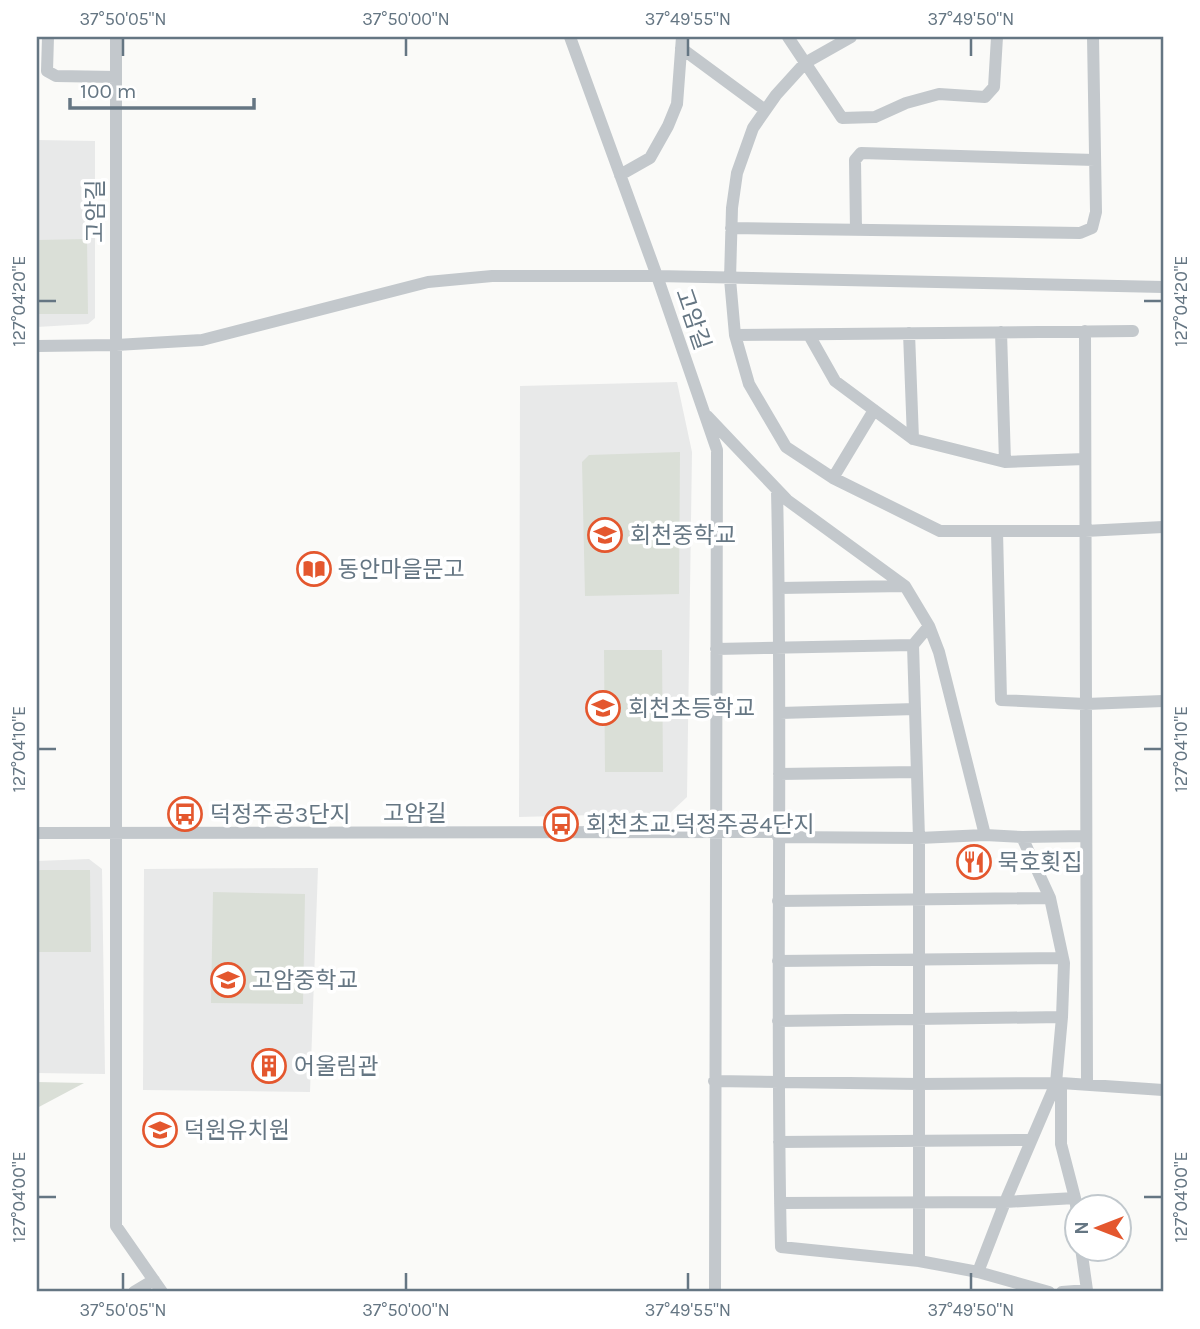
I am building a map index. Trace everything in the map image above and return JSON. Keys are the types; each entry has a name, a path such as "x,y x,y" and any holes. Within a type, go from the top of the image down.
{"street":[{"path":"48,37 47,71 56,76 116,77"},
{"name":"고암길","path":"116,37 116,1226 162,1292"},
{"name":"고암길","path":"570,37 718,450 715,1292"},
{"path":"788,37 842,118 875,117 906,103 939,94 985,97 994,87 997,37"},
{"path":"851,37 806,63 765,110 753,128 737,173 730,279 735,335 749,384 786,447 833,478 940,531 1085,531 1163,527"},
{"path":"732,228 1080,233 1092,228 1096,212 1093,37"},
{"path":"620,175 650,158 668,126 677,104 681,43"},
{"path":"681,43 765,110"},
{"path":"856,230 855,160 861,153 1095,160"},
{"name":"고암길","path":"37,346 202,340 428,282 492,276 657,276"},
{"path":"657,276 1163,287"},
{"path":"1085,331 1087,1085"},
{"path":"735,335 1133,331"},
{"path":"1001,332 1005,462"},
{"path":"909,333 913,439"},
{"path":"809,335 835,381 913,439 1005,462 1085,459"},
{"path":"702,410 777,491 905,586 929,626 939,652 985,835"},
{"path":"833,478 874,410"},
{"path":"777,491 780,713 777,1081 781,1247 919,1261 978,1272 1049,1292"},
{"path":"997,531 1001,699 1086,704 1163,701"},
{"path":"779,588 905,586"},
{"path":"919,1261 919,838 913,645 929,626"},
{"path":"716,649 913,645"},
{"path":"780,713 915,709"},
{"path":"779,774 917,772"},
{"path":"716,832 919,838 985,835 1086,836"},
{"name":"고암길","path":"37,834 716,832"},
{"path":"1022,836 1050,898 1063,958 1058,1083 1061,1144 1073,1192"},
{"path":"778,901 1050,898"},
{"path":"778,961 1063,958"},
{"path":"778,1021 1062,1017"},
{"path":"714,1081 1058,1083 1163,1090"},
{"path":"978,1272 1031,1140 1058,1083"},
{"path":"779,1142 1031,1140"},
{"path":"780,1203 1005,1202 1064,1199"},
{"path":"1062,1292 1087,1290 1083,1262"},
{"path":"134,1292 154,1280"}],"shaded area":[{"path":"37,140 95,141 95,318 88,324 37,327"},
{"path":"87,239 88,314 37,314 37,240"},
{"path":"677,382 692,452 687,797 670,813 519,817 520,386"},
{"path":"680,452 679,594 585,596 582,462 589,455"},
{"path":"604,650 662,650 663,772 605,772"},
{"path":"89,859 102,869 105,1074 37,1073 37,861"},
{"name":"고암중학교","path":"318,868 310,1092 143,1090 144,869"},
{"path":"37,870 90,870 91,952 37,952"},
{"path":"213,892 305,894 303,1004 211,1003"},
{"path":"37,1082 84,1083 37,1108"}],"place":[{"name":"회천중학교","path":"605,535"},
{"name":"동안마을문고","path":"314,569"},
{"name":"회천초등학교","path":"603,708"},
{"name":"덕정주공3단지","path":"185,814"},
{"name":"회천초교.덕정주공4단지","path":"561,824"},
{"name":"묵호횟집","path":"974,862"},
{"name":"고암중학교","path":"228,980"},
{"name":"어울림관","path":"269,1066"},
{"name":"덕원유치원","path":"160,1130"}]}
